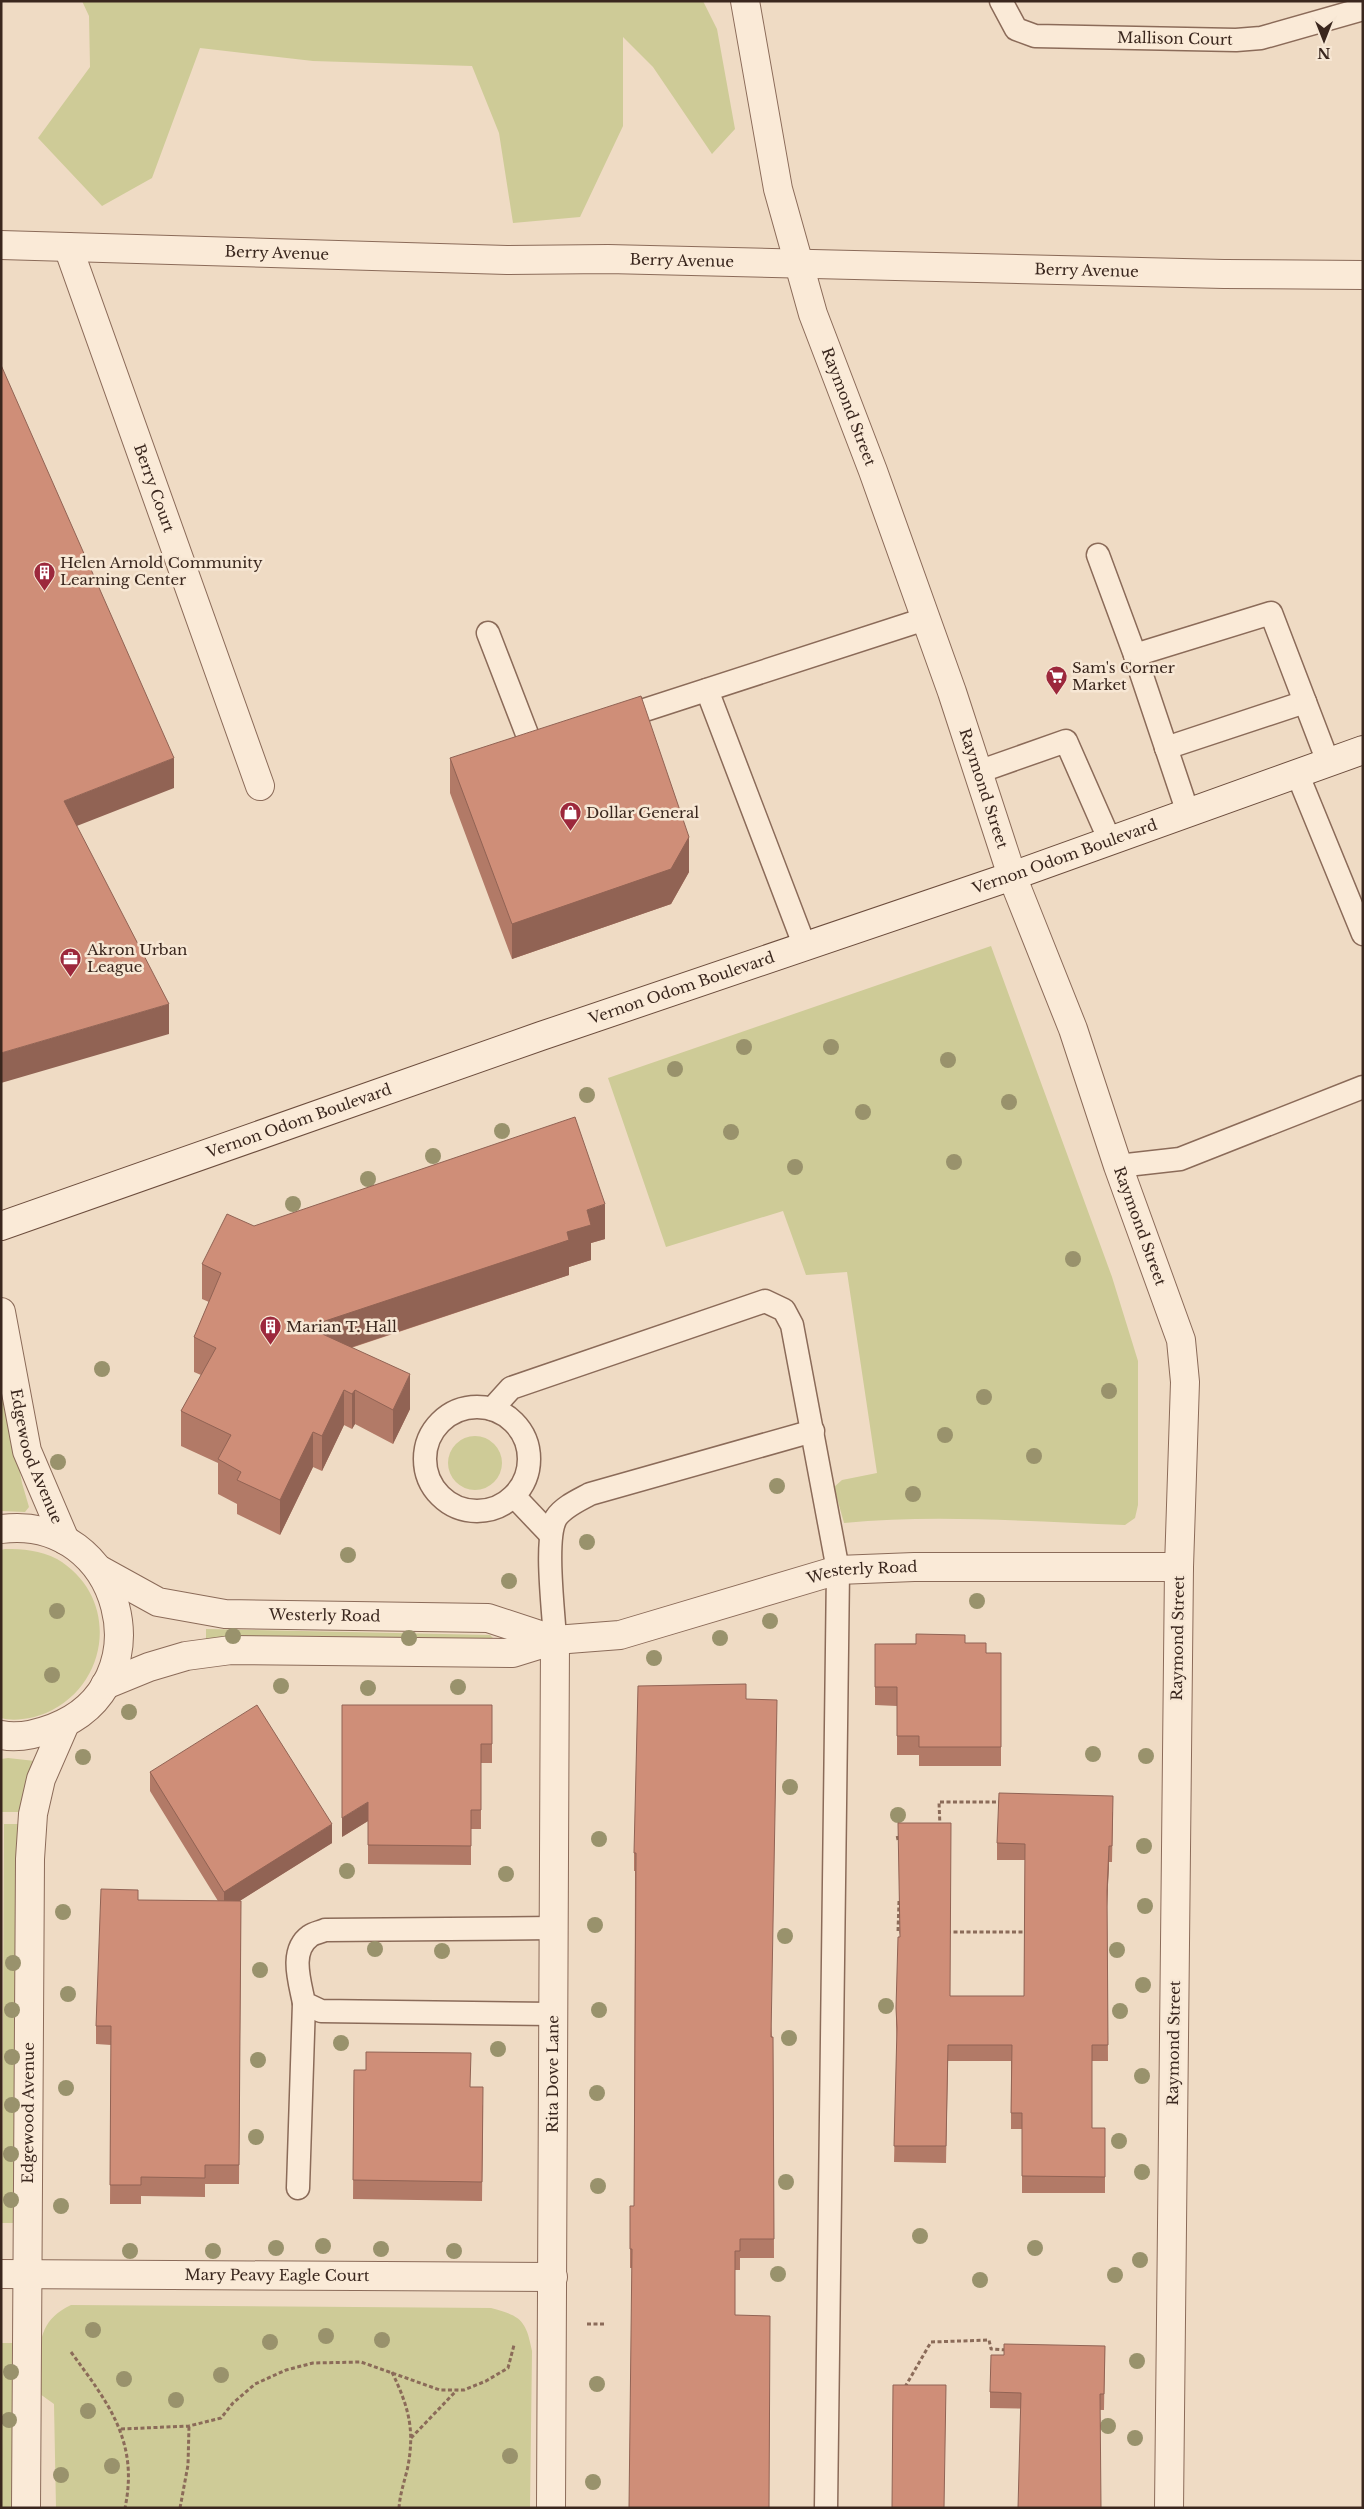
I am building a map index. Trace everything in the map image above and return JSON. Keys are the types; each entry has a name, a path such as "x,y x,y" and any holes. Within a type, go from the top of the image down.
{"street":[{"name":"Raymond Street","path":"746,1 778,188 813,314 873,471 978,772 1012,876 1073,1029 1118,1166 1181,1340 1185,1382 1179,1567 1169,2508"},
{"name":"Berry Avenue","path":"1,245 507,260 608,259 1224,274 1363,275"},
{"name":"Berry Court","path":"68,247 260,786"},
{"name":"Vernon Odom Boulevard","path":"1,1226 515,1045 1012,876 1363,750"},
{"name":"Edgewood Avenue","path":"1,1312 27,1451 64,1540"},
{"path":"1,1529 40,1530 64,1540 84,1553 100,1570 114,1597 120,1627 117,1658 105,1685 88,1708 64,1724 37,1734 1,1735"},
{"name":"Westerly Road","path":"105,1685 149,1667 186,1656 231,1650 513,1653 555,1640 620,1635 838,1570 914,1567 1179,1567"},
{"name":"Westerly Road","path":"100,1570 158,1602 197,1610 225,1614 488,1618 555,1640"},
{"name":"Rita Dove Lane","path":"551,2508 555,1640"},
{"name":"Edgewood Avenue","path":"26,2508 14,2274 32,1814 41,1779 64,1724"},
{"name":"Mary Peavy Eagle Court","path":"14,2274 553,2277"}],"lane":[{"name":"Mallison Court","path":"1001,1 1016,29 1035,36 1236,40 1261,38 1363,9"},
{"path":"1098,555 1135,655 1188,813"},
{"path":"1135,655 1270,613 1328,762"},
{"path":"596,726 925,619"},
{"path":"488,634 532,747 568,735"},
{"path":"706,690 805,947"},
{"path":"1166,748 1305,702"},
{"path":"978,772 1066,741 1110,841"},
{"path":"1297,773 1363,934"},
{"path":"1118,1166 1180,1159 1363,1087"},
{"path":"492,1409 511,1388 765,1300 784,1310 792,1325 838,1570 826,2508"},
{"path":"476,1407 492,1409 508,1417 521,1430 528,1447 530,1464 525,1482 514,1496 500,1507 482,1512 464,1510 447,1502 436,1491 428,1477 425,1460 427,1444 434,1430 445,1418 459,1411 476,1407"},
{"path":"555,1640 550,1534 557,1517 590,1494 813,1431"},
{"path":"514,1496 550,1534"},
{"path":"298,2188 304,2003 297,1968 300,1952 310,1936 325,1930 554,1928"},
{"path":"304,2003 321,2011 554,2014"}],"path":[{"path":"941,1834 939,1802 1003,1802"},
{"path":"898,1840 897,1835 906,1835"},
{"path":"899,1901 898,1932 906,1932"},
{"path":"941,1932 1032,1932"},
{"path":"121,2429 189,2426 220,2418 233,2403 255,2384 286,2370 313,2363 361,2362 392,2371 440,2390 464,2390 486,2381 508,2368 516,2333 524,2323 604,2324"},
{"path":"902,2392 931,2342 989,2340 991,2349 1015,2350"},
{"path":"71,2352 108,2404 121,2429 130,2466 125,2508"},
{"path":"392,2371 406,2402 411,2438 399,2508"},
{"path":"411,2438 457,2390"},
{"path":"180,2508 188,2465 189,2426"}],"shaded area":[{"path":"82,1 703,1 717,29 735,129 712,154 653,67 623,37 623,126 580,217 513,223 499,133 472,66 313,61 200,48 152,178 102,206 38,138 90,67 89,16"},
{"path":"991,946 1112,1277 1138,1361 1138,1505 1135,1518 1125,1525 949,1519 879,1520 844,1523 834,1487 842,1480 877,1473 847,1272 806,1275 783,1211 666,1247 608,1078"},
{"path":"4,1388 22,1483 29,1507 25,1512 1,1511 1,1389"},
{"path":"470,1436 480,1436 490,1440 498,1448 502,1463 498,1478 490,1486 480,1490 470,1490 460,1486 452,1478 448,1468 448,1458 452,1448 460,1440"},
{"path":"1,1550 31,1551 57,1559 77,1575 91,1595 98,1617 100,1639 95,1662 84,1682 68,1700 46,1713 30,1718 1,1718"},
{"path":"206,1629 490,1635 494,1639 492,1643 206,1644"},
{"path":"1,1759 35,1761 24,1812 2,1812"},
{"path":"4,1824 22,1824 19,2223 2,2223"},
{"path":"71,2305 491,2308 516,2317 527,2332 532,2351 530,2508 56,2508 54,2404 40,2394 40,2354 44,2331 50,2321 58,2312"},
{"path":"2,2343 19,2343 18,2508 1,2508"}],"building":[{"path":"1,365 174,758 64,801 169,1004 1,1053"},
{"name":"Dollar General","path":"641,696 689,837 671,869 512,924 450,758"},
{"name":"Marian T. Hall","path":"575,1117 605,1204 587,1210 591,1225 567,1232 569,1240 307,1327 410,1374 393,1410 355,1390 352,1394 344,1390 322,1436 313,1432 280,1500 237,1480 241,1472 218,1459 231,1435 181,1411 216,1348 194,1337 221,1273 202,1264 227,1214 254,1226"},
{"path":"916,1634 965,1635 965,1643 986,1643 986,1653 1001,1653 1001,1747 919,1747 919,1736 897,1736 897,1687 875,1687 875,1644 916,1644"},
{"path":"746,1684 746,1699 777,1700 771,2037 773,2037 774,2239 740,2239 740,2251 735,2251 735,2315 770,2316 769,2508 629,2508 632,2249 630,2249 630,2206 634,2206 636,1853 634,1853 638,1686"},
{"path":"257,1705 332,1824 224,1892 150,1772"},
{"path":"342,1705 492,1705 492,1744 481,1744 481,1810 471,1810 471,1846 368,1845 368,1802 342,1818"},
{"path":"999,1793 1113,1796 1112,1846 1109,1846 1107,1891 1108,2045 1092,2045 1092,2128 1105,2128 1105,2177 1022,2176 1022,2113 1011,2113 1012,2045 948,2045 946,2146 894,2146 898,1937 900,1937 898,1823 951,1823 950,1996 1024,1996 1025,1844 997,1843"},
{"path":"101,1889 138,1890 138,1900 241,1901 239,2165 205,2165 205,2178 141,2177 141,2185 110,2185 111,2026 96,2026"},
{"path":"366,2052 471,2053 470,2087 483,2087 482,2182 353,2180 354,2070 366,2070"},
{"path":"1004,2344 1105,2346 1104,2394 1100,2394 1101,2508 1018,2508 1021,2393 990,2392 991,2355 1004,2355"},
{"path":"893,2385 946,2385 944,2508 892,2508"}],"place":[{"name":"Helen Arnold Community Learning Center","path":"44,591"},
{"name":"Sam's Corner Market","path":"1056,696"},
{"name":"Dollar General","path":"570,832"},
{"name":"Akron Urban League","path":"71,978"},
{"name":"Marian T. Hall","path":"270,1346"}]}
